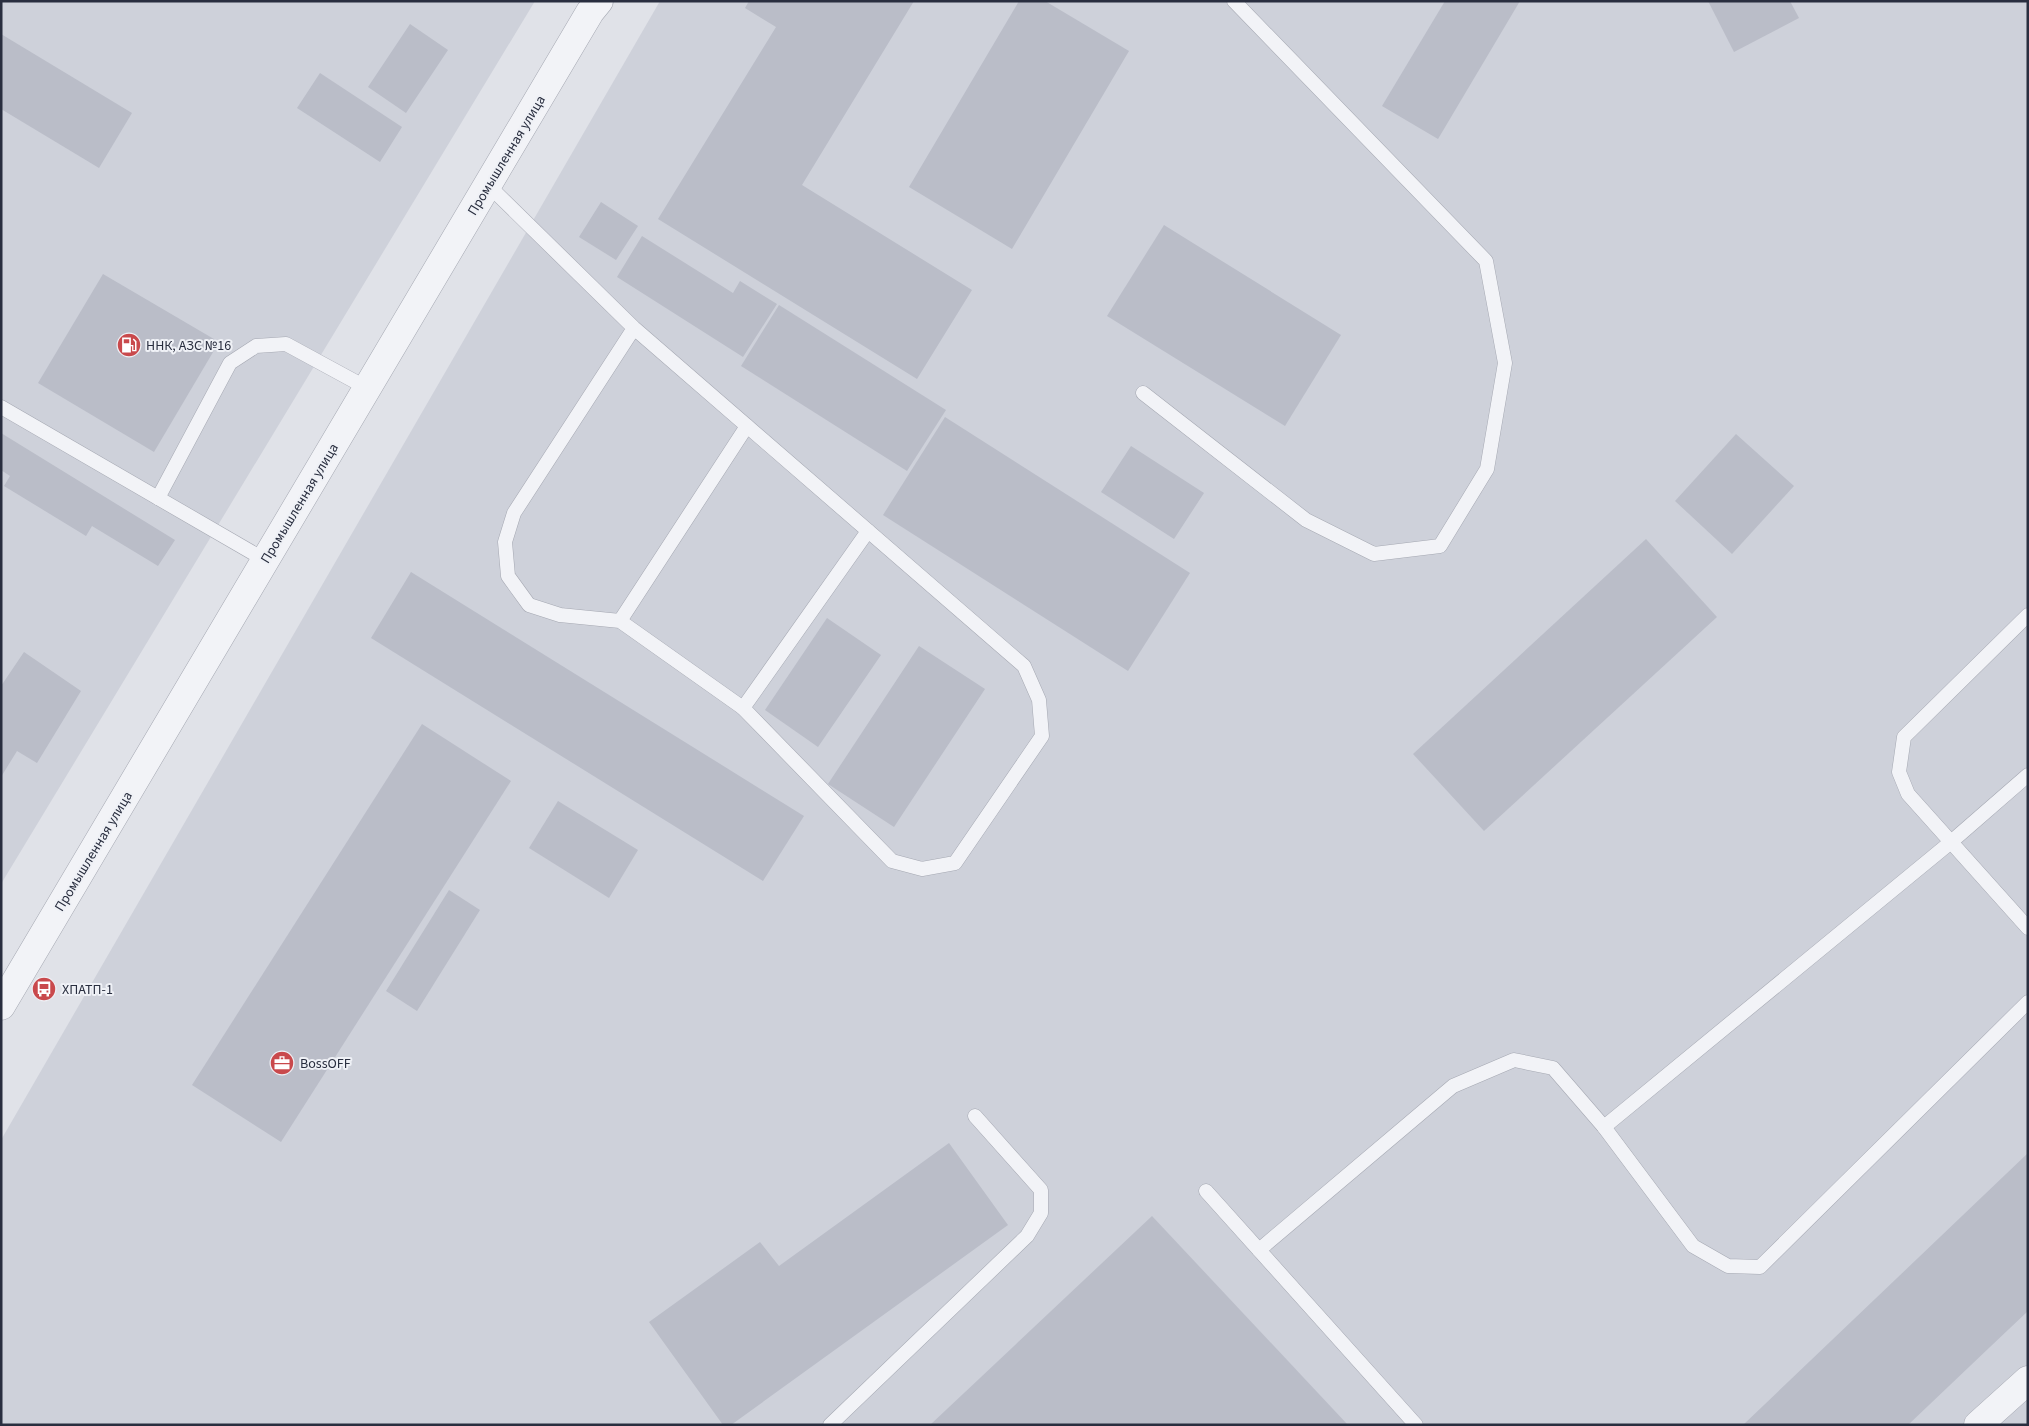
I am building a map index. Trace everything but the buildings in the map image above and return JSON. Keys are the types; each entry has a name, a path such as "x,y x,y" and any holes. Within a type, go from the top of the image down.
{"street":[{"name":"Промышленная улица","path":"1,1006 590,12 599,1"},
{"path":"1978,1425 2028,1380"}],"lane":[{"path":"1143,393 1306,520 1374,554 1440,546 1487,469 1505,364 1486,261 1234,1"},
{"path":"488,185 634,328 1024,666 1039,700 1042,736 955,863 922,869 892,861 743,708 620,621 560,615 529,605 508,576 505,542 514,513 634,328"},
{"path":"158,498 230,363 256,346 286,344 367,388"},
{"path":"1,407 266,560"},
{"path":"620,621 747,426"},
{"path":"743,708 868,531"},
{"path":"2028,615 1904,737 1898,772 1908,794 2028,928"},
{"path":"1604,1127 1952,842 2028,775"},
{"path":"1259,1250 1453,1086 1514,1060 1553,1068 1604,1127 1693,1246 1728,1266 1760,1267 2028,1002"},
{"path":"830,1425 1027,1236 1041,1213 1041,1190 975,1116"},
{"path":"1206,1191 1416,1425"}],"shaded area":[{"path":"1,1 535,1 1,884"},
{"path":"660,1 2028,1 2028,1425 1,1425 1,1140"}],"place":[{"name":"ННК, АЗС №16","path":"129,345"},
{"name":"ХПАТП-1","path":"44,989"},
{"name":"BossOFF","path":"282,1063"}]}
